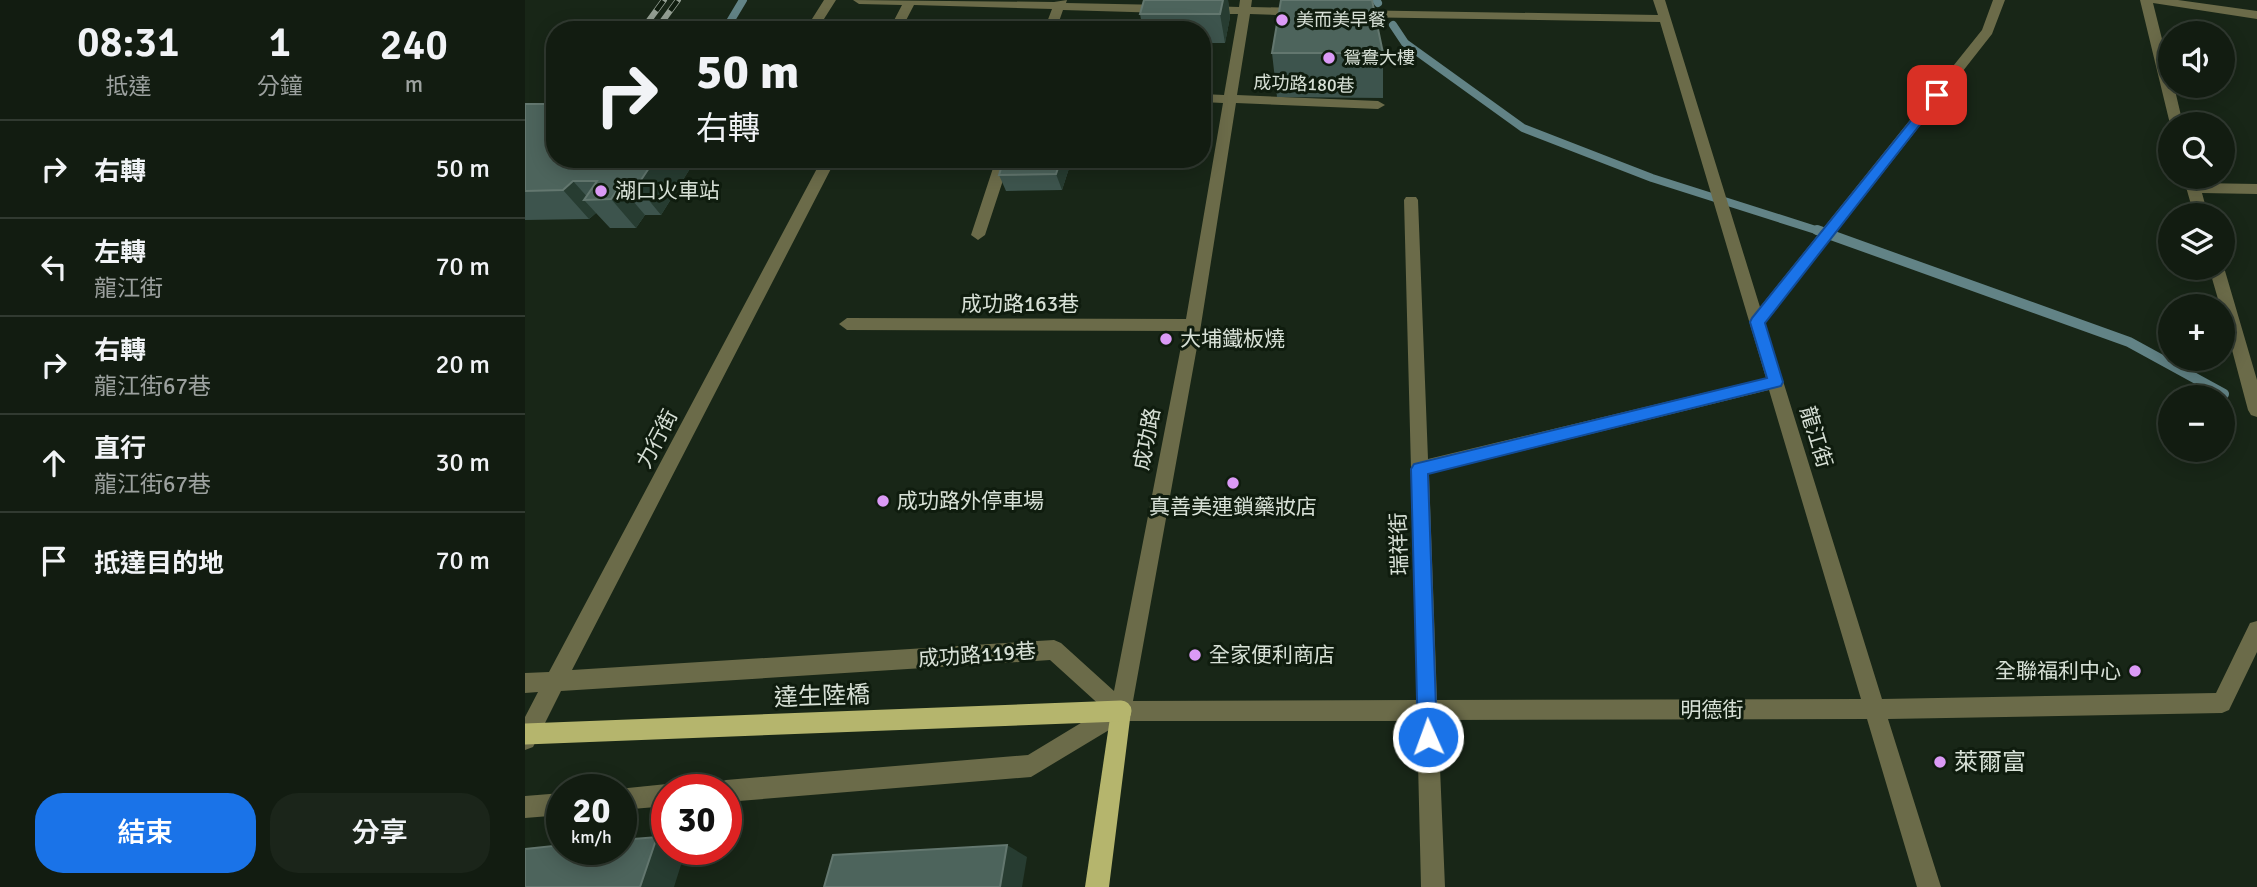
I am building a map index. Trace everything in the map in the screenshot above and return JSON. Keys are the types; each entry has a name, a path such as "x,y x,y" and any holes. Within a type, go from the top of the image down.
{"main road":[{"name":"達生陸橋","path":"525,737 1121,711"},
{"name":"成功路","path":"1097,887 1121,711"}],"street":[{"path":"817,21 830,0"},
{"path":"859,0 1060,3 1185,9 1245,6 1313,12"},
{"path":"1409,0 1409,14"},
{"name":"龍江街","path":"1659,0 1929,887"},
{"path":"1758,322 1988,31 1999,0"},
{"path":"2146,0 2174,112"},
{"path":"2154,0 2257,15"},
{"path":"900,21 910,1"},
{"path":"1053,21 1060,3"},
{"name":"成功路","path":"1121,711 1193,325 1245,6"},
{"path":"1340,13 1665,19"},
{"name":"成功路180巷","path":"1211,98 1378,105"},
{"name":"力行街","path":"525,737 823,168"},
{"path":"978,235 1000,168"},
{"path":"2235,187 2257,189"},
{"name":"瑞祥街","path":"1411,200 1433,887"},
{"path":"2221,280 2255,390 2257,410"},
{"name":"成功路163巷","path":"847,324 1193,325"},
{"path":"1419,469 1776,382"},
{"name":"明德街","path":"1121,711 1875,709 2222,703 2257,630"},
{"name":"成功路119巷","path":"525,683 1054,650 1121,711"},
{"path":"742,790 1031,766 1121,711"},
{"path":"525,807 546,805"}],"building":[{"path":"1144,0 1223,0 1220,14 1140,14"},
{"path":"1281,0 1372,0 1383,53 1272,53"},
{"path":"525,104 546,104 546,168 649,168 637,186 620,186 611,199 584,200 597,181 573,181 563,190 525,191"},
{"path":"1001,168 1058,168 1056,174 999,175"},
{"path":"651,838 651,855 640,887 525,887 525,849 546,847 546,865 637,865 637,839"},
{"path":"1007,845 1000,887 824,887 833,855"}],"waterway":[{"path":"730,21 743,0"},
{"path":"1393,25 1405,43 1523,128 1652,178 1822,232"},
{"path":"1817,230 2129,342 2208,385"}],"railway":[{"path":"649,21 664,0"},
{"path":"663,21 678,0"}],"place":[{"name":"美而美早餐","path":"1282,20"},
{"name":"鴛鴦大樓","path":"1329,58"},
{"name":"湖口火車站","path":"601,191"},
{"name":"大埔鐵板燒","path":"1166,339"},
{"name":"真善美連鎖藥妝店","path":"1233,483"},
{"name":"成功路外停車場","path":"883,501"},
{"name":"全家便利商店","path":"1195,655"},
{"name":"全聯福利中心","path":"2135,671"},
{"name":"萊爾富","path":"1940,762"}],"route":[{"path":"1428,737 1419,469 1776,382 1758,322 1937,95"}]}
